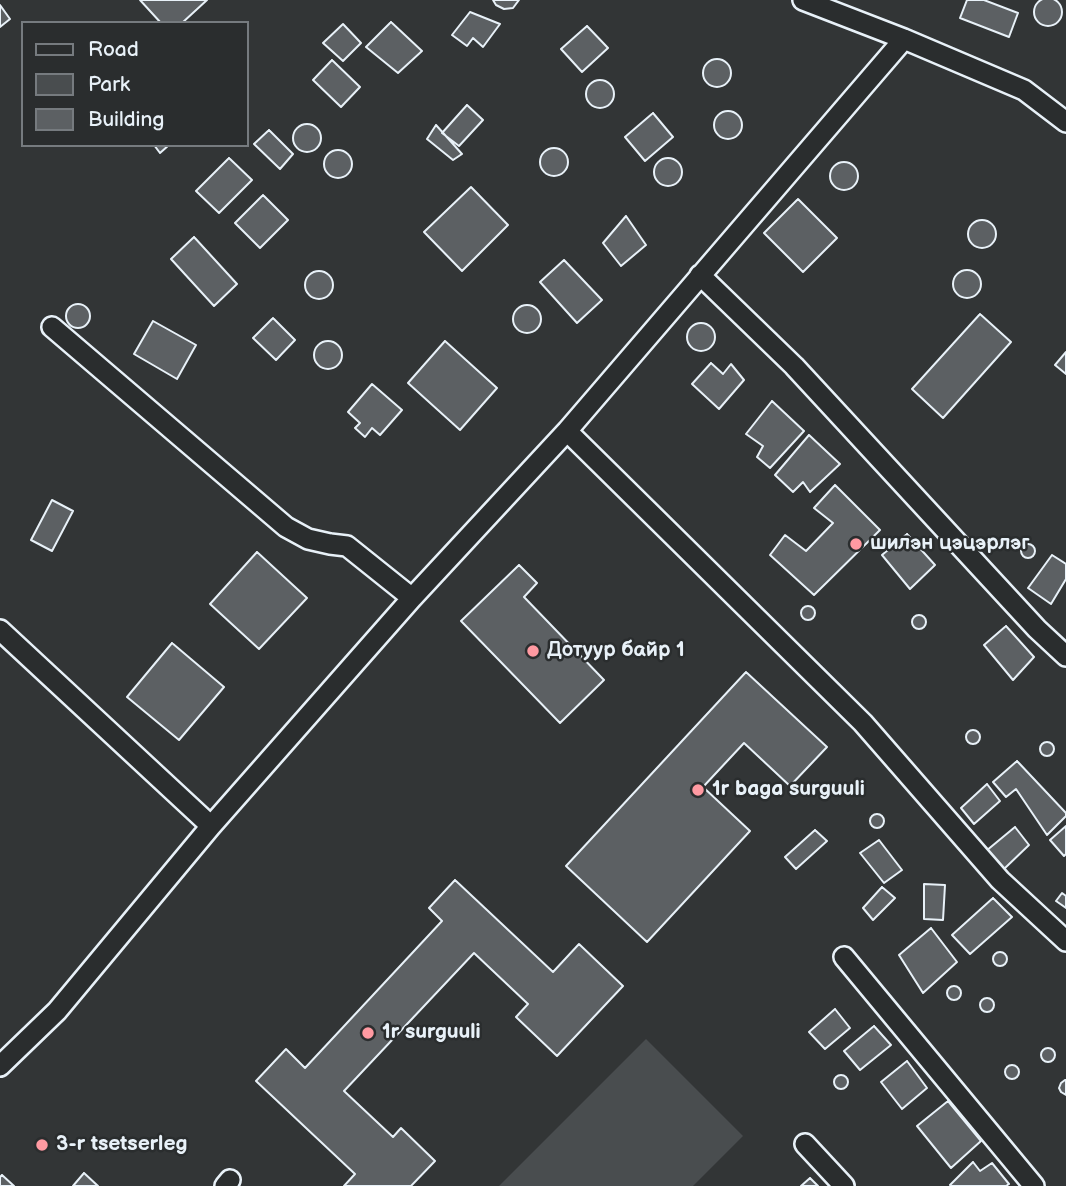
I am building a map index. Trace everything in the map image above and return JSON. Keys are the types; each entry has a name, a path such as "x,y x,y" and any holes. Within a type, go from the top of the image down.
{"street":[{"path":"803,0 1024,90 1066,122"},
{"path":"0,1066 57,1011 211,826 412,598 567,431 904,39"},
{"path":"700,275 794,366 1037,629 1066,656"},
{"path":"52,327 286,527 308,539 348,546 412,598"},
{"path":"567,431 863,723 1000,880 1066,941"},
{"path":"0,630 211,826"},
{"path":"844,957 1034,1186"},
{"path":"805,1144 844,1186"}],"green space":[{"path":"646,1039 743,1136 693,1186 499,1186"}],"building":[{"path":"1043,-1 1053,-1 1061,7 1061,17 1053,25 1043,25 1035,17 1035,7"},
{"path":"140,0 207,0 184,21 159,21"},
{"path":"493,0 519,0 513,8 504,9"},
{"path":"967,0 984,0 1018,13 1009,37 960,18"},
{"path":"0,5 10,19 0,27"},
{"path":"470,12 500,24 483,47 473,38 467,46 452,35"},
{"path":"391,22 422,51 398,73 366,47"},
{"path":"343,24 361,43 343,61 323,43"},
{"path":"587,26 608,48 582,72 561,49"},
{"path":"717,59 727,63 731,73 727,83 717,87 707,83 703,73 707,63"},
{"path":"332,60 360,87 341,107 313,80"},
{"path":"600,80 610,84 614,94 610,104 600,108 590,104 586,94 590,84"},
{"path":"467,105 483,120 459,146 442,133"},
{"path":"728,111 738,115 742,125 738,135 728,139 718,135 714,125 718,115"},
{"path":"653,113 673,137 645,161 625,137"},
{"path":"307,124 317,128 321,138 317,148 307,152 297,148 293,138 297,128"},
{"path":"436,125 462,154 453,160 427,139"},
{"path":"269,130 293,154 280,169 254,144"},
{"path":"156,147 167,147 160,153"},
{"path":"554,148 564,152 568,162 564,172 554,176 544,172 540,162 544,152"},
{"path":"338,150 348,154 352,164 348,174 338,178 328,174 324,164 328,154"},
{"path":"229,158 252,180 219,213 196,191"},
{"path":"668,158 678,162 682,172 678,182 668,186 658,182 654,172 658,162"},
{"path":"844,162 854,166 858,176 854,186 844,190 834,186 830,176 834,166"},
{"path":"471,187 508,225 462,271 424,232"},
{"path":"263,195 288,220 260,248 235,223"},
{"path":"798,199 837,238 803,272 764,233"},
{"path":"626,216 646,245 621,266 603,243"},
{"path":"982,220 992,224 996,234 992,244 982,248 972,244 968,234 972,224"},
{"path":"194,237 237,284 214,306 171,259"},
{"path":"564,260 602,300 577,323 540,282"},
{"path":"967,270 977,274 981,284 977,294 967,298 957,294 953,284 957,274"},
{"path":"319,271 329,275 333,285 329,295 319,299 309,295 305,285 309,275"},
{"path":"78,304 86,308 90,316 86,324 78,328 70,324 66,316 70,308"},
{"path":"527,305 537,309 541,319 537,329 527,333 517,329 513,319 517,309"},
{"path":"980,314 1011,342 943,418 912,389"},
{"path":"273,318 295,340 276,360 253,338"},
{"path":"153,321 196,345 177,379 134,354"},
{"path":"701,323 711,327 715,337 711,347 701,351 691,347 687,337 691,327"},
{"path":"328,341 338,345 342,355 338,365 328,369 318,365 314,355 318,345"},
{"path":"445,341 497,388 460,430 408,383"},
{"path":"1066,352 1066,374 1055,365"},
{"path":"711,363 723,374 731,364 744,380 719,409 692,384"},
{"path":"372,384 402,410 380,435 372,428 365,437 355,428 360,423 348,412"},
{"path":"772,401 804,431 770,468 757,457 763,446 746,434"},
{"path":"809,435 840,464 810,492 803,482 793,492 775,475"},
{"path":"835,485 880,530 814,595 770,555 785,535 806,551 833,523 814,508"},
{"path":"52,500 73,511 52,551 31,540"},
{"path":"907,534 935,565 910,589 882,555"},
{"path":"1025,544 1031,544 1035,551 1031,558 1025,558 1021,554 1021,548"},
{"path":"257,552 307,598 259,649 210,604"},
{"path":"1052,555 1066,564 1066,579 1051,604 1028,588"},
{"name":"Дотуур байр 1","path":"519,565 537,583 524,597 604,680 560,723 461,621"},
{"path":"805,606 811,606 815,613 811,620 805,620 801,616 801,610"},
{"path":"916,615 922,615 926,622 922,629 916,629 912,625 912,619"},
{"path":"1006,626 1034,657 1013,680 984,645"},
{"path":"172,643 224,687 179,740 127,697"},
{"path":"746,672 827,747 790,786 744,743 703,787 750,831 647,942 566,866"},
{"path":"970,730 976,730 980,737 976,744 970,744 966,740 966,734"},
{"path":"1044,742 1050,742 1054,749 1050,756 1044,756 1040,752 1040,746"},
{"path":"1017,761 1066,813 1047,835 1016,789 1006,797 993,782"},
{"path":"987,784 1000,801 974,824 961,808"},
{"path":"874,814 880,814 884,821 880,828 874,828 870,824 870,818"},
{"path":"1066,826 1066,854 1064,856 1050,840"},
{"path":"1015,827 1029,845 1004,869 986,851"},
{"path":"815,830 827,841 796,869 785,857"},
{"path":"879,840 902,870 884,883 860,853"},
{"name":"1r surguuli","path":"455,880 553,972 579,944 623,986 557,1056 516,1017 528,1004 474,953 344,1091 393,1137 401,1128 435,1161 411,1186 344,1186 355,1174 256,1081 286,1049 305,1068 442,921 429,908"},
{"path":"924,884 945,885 943,920 924,919"},
{"path":"882,887 895,898 873,920 863,908"},
{"path":"1062,893 1066,896 1066,908 1056,901"},
{"path":"993,898 1012,917 970,954 952,935"},
{"path":"931,928 957,962 923,993 899,955"},
{"path":"997,952 1003,952 1007,959 1003,966 997,966 993,962 993,956"},
{"path":"951,986 957,986 961,993 957,1000 951,1000 947,996 947,990"},
{"path":"984,998 990,998 994,1005 990,1012 984,1012 980,1008 980,1002"},
{"path":"835,1009 850,1028 825,1049 809,1032"},
{"path":"874,1026 891,1045 860,1070 844,1051"},
{"path":"1045,1048 1051,1048 1055,1055 1051,1062 1045,1062 1041,1058 1041,1052"},
{"path":"907,1061 927,1088 902,1109 881,1082"},
{"path":"1009,1065 1015,1065 1019,1072 1015,1079 1009,1079 1005,1075 1005,1069"},
{"path":"838,1075 844,1075 848,1082 844,1089 838,1089 834,1085 834,1079"},
{"path":"1066,1080 1066,1095 1059,1088"},
{"path":"948,1101 981,1141 951,1168 917,1126"},
{"path":"973,1162 980,1171 992,1163 1009,1184 951,1186"},
{"path":"84,1173 98,1186 73,1186"},
{"path":"2,1175 14,1186 0,1186"},
{"path":"810,1178 818,1186 801,1186"}],"place":[{"name":"шилэн цэцэрлэг","path":"856,544"},
{"name":"Дотуур байр 1","path":"533,651"},
{"name":"1r baga surguuli","path":"698,790"},
{"name":"1r surguuli","path":"368,1033"},
{"name":"3-r tsetserleg","path":"42,1145"}]}
